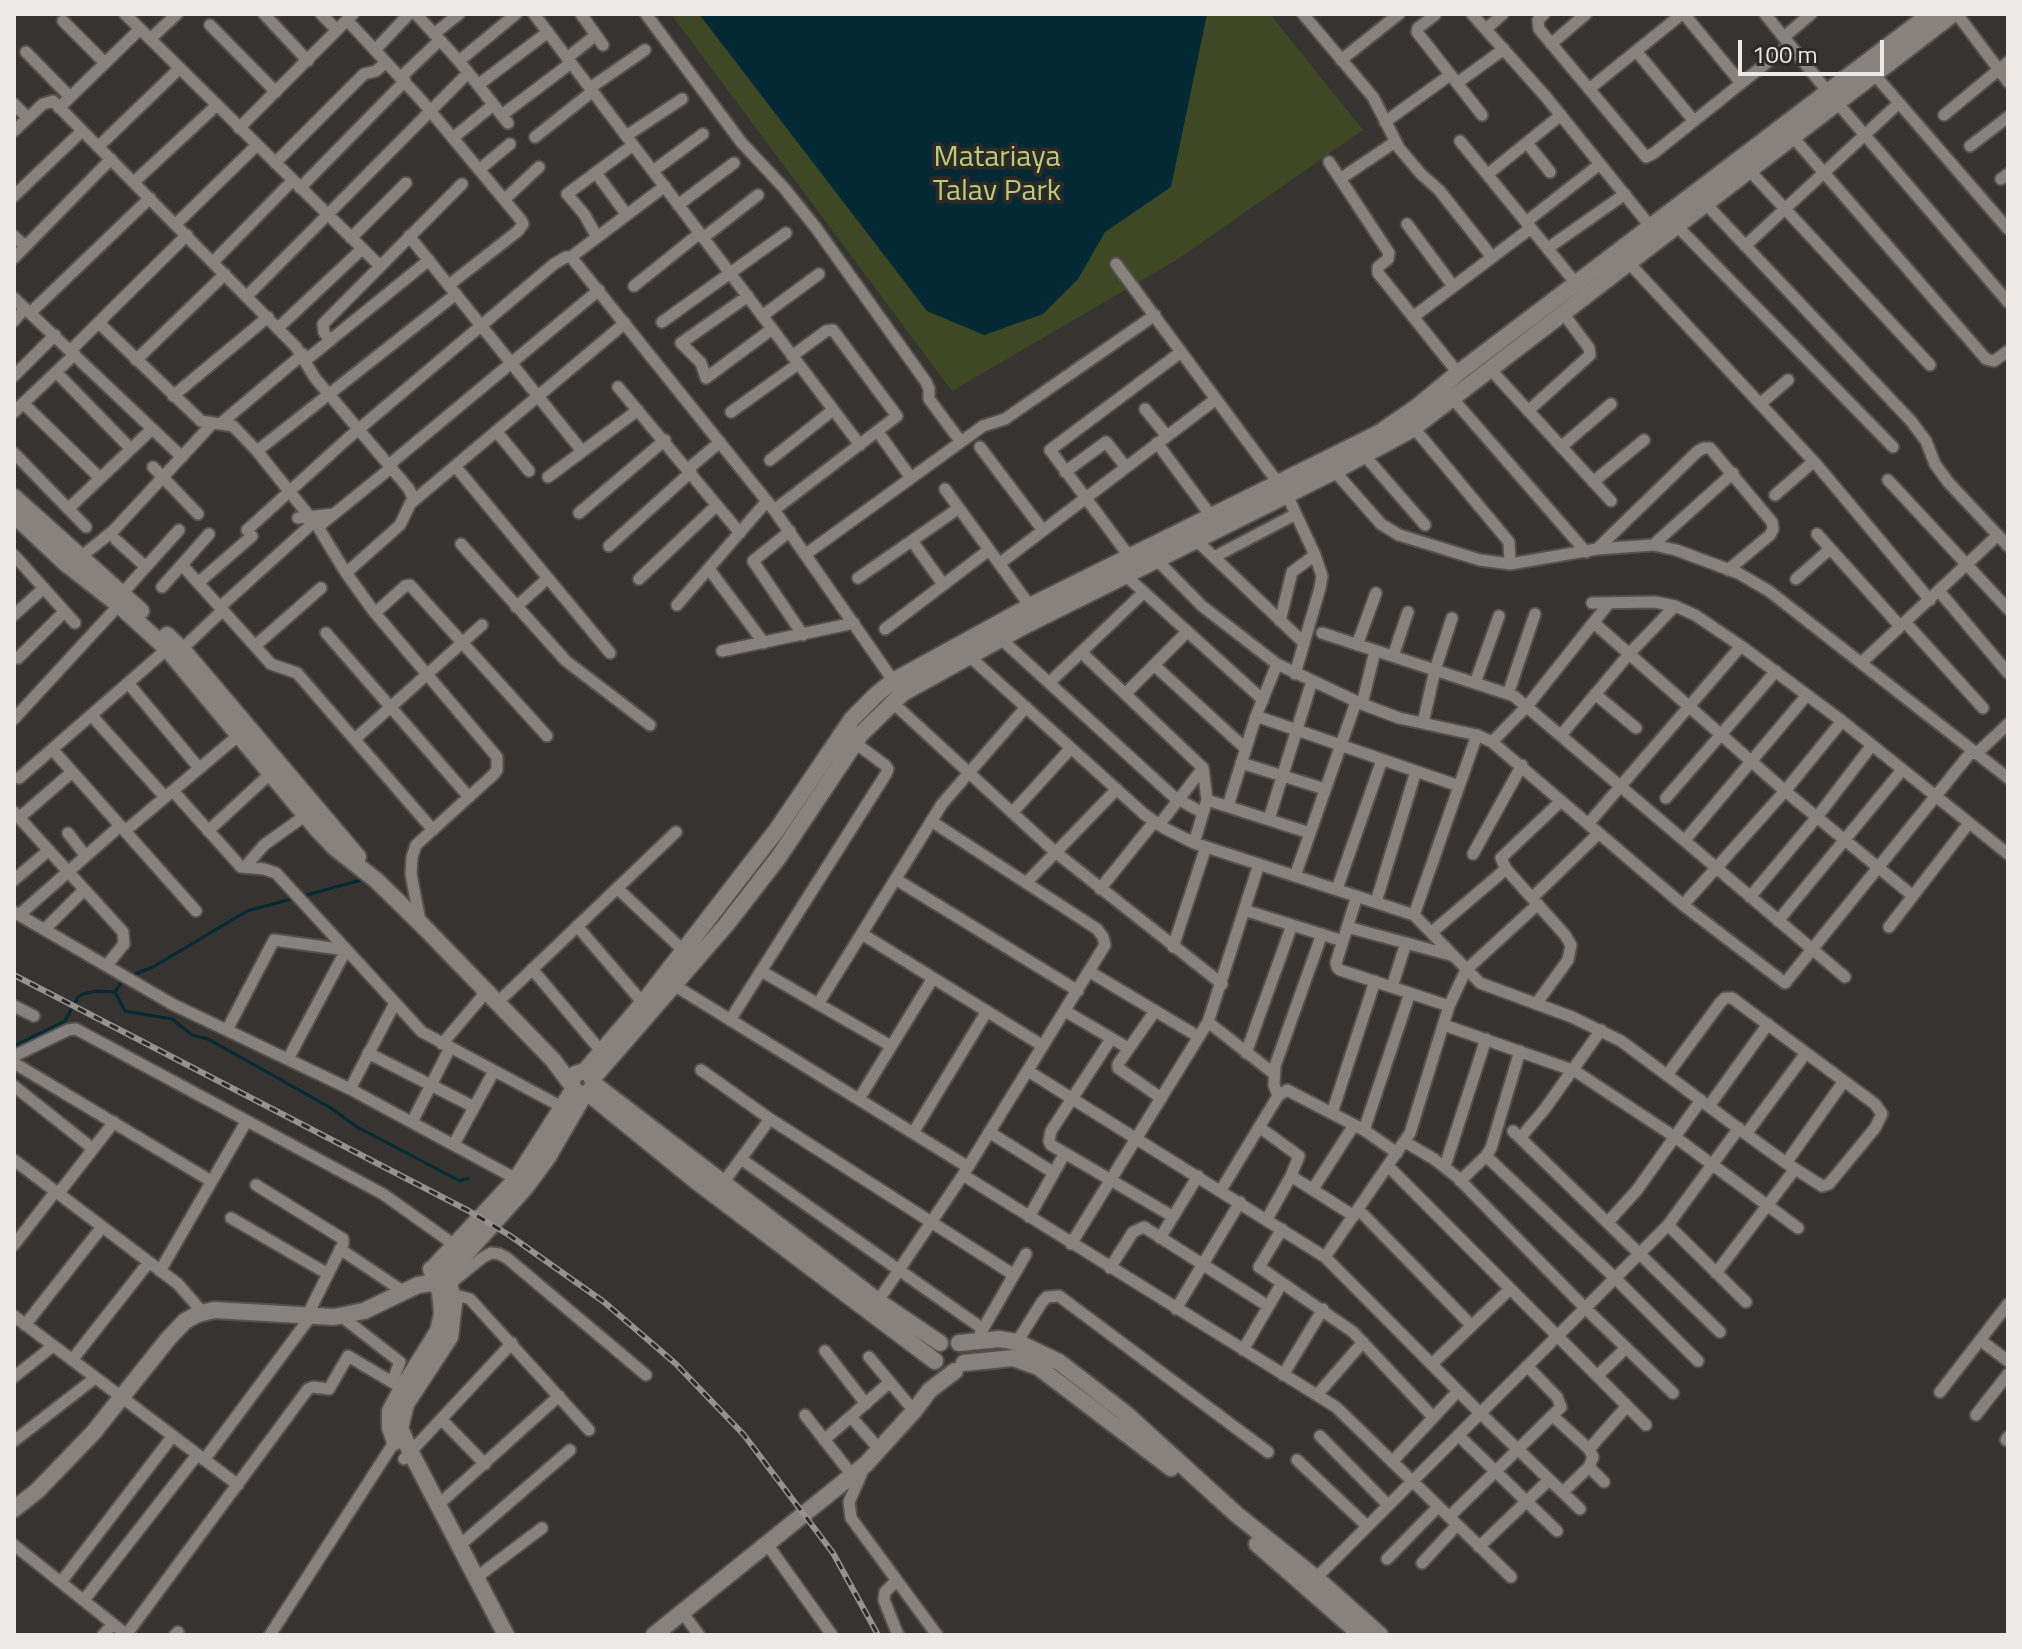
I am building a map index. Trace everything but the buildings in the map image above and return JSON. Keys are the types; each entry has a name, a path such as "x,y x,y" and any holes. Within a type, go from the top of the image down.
{"main road":[{"path":"1330,466 1365,456 1409,422 1458,373 1581,289 1832,97 1930,14"},
{"path":"14,1509 37,1491 93,1433 185,1321 214,1310 341,1316 364,1311 411,1288 443,1279 522,1182 562,1107 778,858 855,743 896,692 1125,575 1151,553 1211,516 1282,489 1330,466 1379,433 1409,422 1453,399 1563,313 1581,289 1628,262 1655,232 1676,225 1792,136 1832,97 1874,74 1955,14"},
{"path":"495,1635 398,1436 390,1428 390,1411 397,1385 438,1331 443,1279 456,1246 548,1157 601,1051 643,1003 668,982 684,951 776,831 852,719 1030,606 1129,556 1196,540 1282,489"},
{"path":"14,497 175,649 376,880 553,1060 723,1183 878,1301 940,1343"},
{"path":"15,517 65,563 119,599"},
{"path":"175,649 270,774 335,848 376,880"},
{"path":"584,1083 696,1181 945,1371 1013,1358 1038,1367 1061,1381 1162,1460 1380,1635"},
{"path":"398,1436 406,1404 450,1337 453,1318 443,1279"},
{"path":"959,1343 980,1335 1017,1342 1059,1362 1125,1413 1312,1583 1361,1635"},
{"path":"655,1635 866,1464 930,1390 960,1367 965,1351 959,1343 950,1340 940,1343 934,1351 936,1363 930,1390"},
{"path":"407,1455 438,1505 506,1635"}],"street":[{"path":"125,14 379,265"},
{"path":"150,39 177,14"},
{"path":"264,14 308,61"},
{"path":"321,14 337,30"},
{"path":"375,50 409,14"},
{"path":"416,14 459,61 505,119 569,60 600,40 581,14"},
{"path":"213,262 403,79 459,14"},
{"path":"459,61 516,14"},
{"path":"534,14 860,445"},
{"path":"646,14 741,142 816,228 926,382 930,402 961,442"},
{"path":"1341,60 1399,14"},
{"path":"1472,14 1561,115 1655,232"},
{"path":"1544,14 1538,23 1551,44 1646,157 1741,83 1811,14"},
{"path":"1551,44 1586,14"},
{"path":"1589,89 1683,14 1741,83"},
{"path":"1765,14 2008,302"},
{"path":"1955,14 2003,66 2008,82"},
{"path":"1435,15 1417,32 1482,115"},
{"path":"1486,29 1499,15"},
{"path":"1310,16 1341,60 1373,97 1395,142 1412,165 1439,190 1492,257"},
{"path":"239,128 350,17 521,220 521,228 453,290 257,451"},
{"path":"63,21 105,63"},
{"path":"210,25 276,92"},
{"path":"59,108 140,29"},
{"path":"478,85 548,32"},
{"path":"1385,122 1504,49"},
{"path":"535,137 645,50"},
{"path":"1636,51 1694,121"},
{"path":"26,52 70,97"},
{"path":"275,163 364,74 376,71 386,62"},
{"path":"1944,115 2003,66"},
{"path":"98,147 180,68"},
{"path":"247,296 468,73"},
{"path":"1874,74 2008,229"},
{"path":"597,237 584,214 567,194 682,99"},
{"path":"14,131 53,101 268,317 304,357 315,378 409,489 413,498 400,525 346,573"},
{"path":"1745,246 1899,103"},
{"path":"14,104 28,118"},
{"path":"134,182 217,105"},
{"path":"453,138 493,105"},
{"path":"1488,174 1561,115"},
{"path":"1970,146 2008,117"},
{"path":"14,196 82,131"},
{"path":"653,171 703,134"},
{"path":"1792,136 1986,359 1994,361 2008,351"},
{"path":"1460,141 1581,289"},
{"path":"1340,179 1395,142"},
{"path":"1527,143 1550,172"},
{"path":"480,169 510,144"},
{"path":"176,224 257,145"},
{"path":"14,258 111,159"},
{"path":"1329,162 1389,253 1388,259 1378,267 1378,273 1458,373"},
{"path":"678,205 734,163"},
{"path":"1413,317 1492,257 1600,164"},
{"path":"505,199 539,167"},
{"path":"1748,169 1930,365"},
{"path":"596,173 627,215"},
{"path":"351,238 406,183"},
{"path":"330,341 323,324 462,184"},
{"path":"198,583 289,489 360,428 554,264 571,257 665,186"},
{"path":"1548,248 1625,194"},
{"path":"634,286 758,195"},
{"path":"14,321 150,198"},
{"path":"1705,203 1911,421 1926,441 1935,464 1948,482 2008,546"},
{"path":"1407,224 1453,286"},
{"path":"1676,225 1893,447"},
{"path":"662,322 786,233"},
{"path":"100,478 18,408 187,235"},
{"path":"14,236 25,246"},
{"path":"409,236 582,451"},
{"path":"278,328 362,249"},
{"path":"571,257 790,531 854,623 896,692 968,773 1054,851 1222,984"},
{"path":"81,557 114,530 216,424 330,341 429,260"},
{"path":"1628,262 2008,673"},
{"path":"1116,264 1282,489 1315,555 1322,576 1320,588 1295,674"},
{"path":"136,360 225,274"},
{"path":"762,316 819,274"},
{"path":"19,778 128,683 175,649 221,609 310,521 335,514 599,290"},
{"path":"748,296 681,343 701,363 706,378 772,329"},
{"path":"14,298 182,457"},
{"path":"1528,411 1590,355 1589,348 1563,313"},
{"path":"806,554 983,426 1005,419 1155,315"},
{"path":"173,396 268,317"},
{"path":"100,321 201,421 233,426 257,451 289,489 375,613 497,757 497,770 416,845 411,874 415,907 422,925"},
{"path":"411,503 625,323"},
{"path":"677,605 740,533 771,506 895,419 896,413 833,330 826,331 731,412"},
{"path":"14,376 55,335"},
{"path":"1129,556 1050,451 1181,352"},
{"path":"1491,370 1611,501"},
{"path":"56,372 131,449"},
{"path":"1760,404 1788,380"},
{"path":"618,387 740,533"},
{"path":"999,564 1216,399"},
{"path":"1453,399 1591,551"},
{"path":"1561,447 1611,404"},
{"path":"1145,409 1211,516"},
{"path":"548,477 638,410"},
{"path":"770,460 833,410"},
{"path":"1409,422 1509,542 1510,564"},
{"path":"68,509 152,429"},
{"path":"496,431 529,471"},
{"path":"878,432 911,478"},
{"path":"579,513 665,440"},
{"path":"1593,482 1644,440"},
{"path":"609,546 720,442"},
{"path":"1065,472 1106,442 1126,467"},
{"path":"980,447 1042,529"},
{"path":"1591,551 1704,448 1710,448 1772,522 1770,535 1728,570"},
{"path":"14,453 86,527"},
{"path":"1365,456 1425,525"},
{"path":"1775,495 1813,462"},
{"path":"455,466 610,653"},
{"path":"1330,466 1381,524 1399,535 1480,560 1510,564 1653,545 1676,550 1728,570 1769,591 2008,778"},
{"path":"153,467 198,514"},
{"path":"1653,545 1733,473"},
{"path":"1888,480 2008,609"},
{"path":"945,489 1030,606"},
{"path":"639,579 717,505"},
{"path":"858,578 959,508"},
{"path":"1214,557 1296,514"},
{"path":"14,719 179,530"},
{"path":"790,531 753,561 803,635"},
{"path":"162,587 209,534"},
{"path":"1817,534 1983,708"},
{"path":"1861,663 1998,535"},
{"path":"116,540 146,567"},
{"path":"1196,540 1304,643"},
{"path":"912,541 943,584"},
{"path":"461,544 566,661 650,725"},
{"path":"1796,579 1830,549"},
{"path":"885,629 989,550"},
{"path":"1151,553 1202,606 1277,664 1295,674 1399,718 1477,735 1492,742 1683,905 1785,983 1974,752 2008,724"},
{"path":"1280,621 1292,572 1315,555"},
{"path":"16,562 75,623"},
{"path":"182,565 271,664 297,673 433,830"},
{"path":"709,569 764,643"},
{"path":"1125,575 1263,700"},
{"path":"516,607 548,578"},
{"path":"375,613 410,585 547,736"},
{"path":"14,615 44,588"},
{"path":"255,646 321,588"},
{"path":"1049,683 1144,592"},
{"path":"1357,645 1376,593"},
{"path":"1592,603 1655,602 1695,615 1842,721 2008,854"},
{"path":"1492,742 1528,705 1609,603"},
{"path":"1562,734 1629,654 1675,606"},
{"path":"18,658 64,612"},
{"path":"1393,656 1408,612"},
{"path":"1508,694 1535,614"},
{"path":"1475,683 1499,616"},
{"path":"1423,723 1435,670 1452,618"},
{"path":"722,651 854,623"},
{"path":"1594,623 1785,791 1913,896"},
{"path":"355,739 482,625"},
{"path":"1125,694 1187,632"},
{"path":"326,633 469,797"},
{"path":"1322,633 1508,694 1528,705 1845,977"},
{"path":"1001,639 1178,799 1203,813"},
{"path":"1588,824 1741,646"},
{"path":"1295,876 1375,651"},
{"path":"1081,652 1203,768 1207,800 1194,843"},
{"path":"969,656 1157,823 1194,843 1414,915 1480,983 1601,1030 1621,1041 1790,1166 1822,1186 1829,1184 1880,1120 1880,1109 1875,1104 1732,998 1725,998 1667,1075"},
{"path":"1228,806 1256,716 1277,664"},
{"path":"1154,665 1246,749"},
{"path":"1666,798 1776,671"},
{"path":"1269,819 1312,681"},
{"path":"128,683 199,768"},
{"path":"1595,694 1636,728"},
{"path":"1685,840 1807,695"},
{"path":"818,1004 931,821 1026,707"},
{"path":"91,715 236,863 241,867 270,870 283,881 422,1032 562,1107"},
{"path":"1256,716 1459,786"},
{"path":"1683,905 1785,791 1842,721"},
{"path":"239,735 169,794 85,855 17,913 172,1004 350,1089 522,1182"},
{"path":"1414,915 1477,735"},
{"path":"730,1020 886,774 888,769 885,765 855,743"},
{"path":"1750,897 1872,745"},
{"path":"1012,813 1071,748"},
{"path":"52,749 196,911"},
{"path":"1337,889 1382,760"},
{"path":"1241,763 1325,789"},
{"path":"1473,854 1522,765"},
{"path":"1100,889 1203,768"},
{"path":"1778,921 1902,770"},
{"path":"1376,902 1416,771"},
{"path":"72,772 16,815 125,937 124,944 107,965"},
{"path":"208,831 270,774"},
{"path":"1026,883 1117,789"},
{"path":"1207,800 1310,833"},
{"path":"1536,1004 1560,972 1571,945 1501,863 1503,855 1561,801"},
{"path":"246,866 264,845 306,815"},
{"path":"878,1301 965,1171 1105,945 1097,929 931,821"},
{"path":"1889,927 1969,823"},
{"path":"412,1122 446,1046 492,998 532,969 676,832"},
{"path":"68,833 85,855"},
{"path":"1325,1257 1405,1142 1417,1117 1449,1006 1466,970 1599,833"},
{"path":"1173,947 1206,847"},
{"path":"14,880 49,850"},
{"path":"1071,1244 1208,1022 1259,864"},
{"path":"1432,932 1506,869"},
{"path":"897,880 1078,991"},
{"path":"617,888 684,951"},
{"path":"45,929 84,890"},
{"path":"1357,896 1337,967 1449,1006"},
{"path":"1244,910 1343,941"},
{"path":"1246,1053 1292,925"},
{"path":"577,926 643,1003"},
{"path":"1347,927 1454,956"},
{"path":"862,934 1043,1046"},
{"path":"1278,1096 1273,1073 1322,934"},
{"path":"227,1030 274,940 346,950"},
{"path":"1392,987 1406,943"},
{"path":"288,1059 346,950"},
{"path":"532,969 601,1051"},
{"path":"761,971 891,1046"},
{"path":"1090,972 1199,1037"},
{"path":"859,1099 933,978"},
{"path":"1332,1113 1375,981"},
{"path":"668,982 913,1133 1071,1244 1336,1407 1511,1577"},
{"path":"1313,1189 1359,1128 1410,993"},
{"path":"350,1089 395,1003"},
{"path":"14,1006 34,1016"},
{"path":"913,1133 987,1011"},
{"path":"1065,1011 1128,1048"},
{"path":"1155,1011 1128,1048 1118,1068 1161,1098"},
{"path":"1208,1022 1273,1073"},
{"path":"1608,1222 1630,1201 1675,1137 1768,1024"},
{"path":"1444,1025 1571,1069 1713,1163 1798,1228"},
{"path":"14,1056 76,1029 383,1194 456,1246"},
{"path":"1601,1030 1550,1102 1517,1134 1720,1332"},
{"path":"1111,1039 1049,1137 1051,1145 1172,1216"},
{"path":"1445,1166 1486,1039"},
{"path":"1460,1181 1486,1156 1520,1051"},
{"path":"368,1053 474,1107"},
{"path":"1312,1583 1668,1225 1713,1163 1806,1053"},
{"path":"14,1063 211,1181"},
{"path":"701,1070 770,1119 1014,1275"},
{"path":"454,1144 494,1071"},
{"path":"1028,1071 1325,1257 1580,1509"},
{"path":"1716,1273 1768,1206 1844,1081"},
{"path":"14,1086 92,1148"},
{"path":"1221,1190 1283,1091 1292,1091 1397,1153"},
{"path":"723,1183 770,1119"},
{"path":"14,1245 114,1122"},
{"path":"160,1271 246,1122"},
{"path":"1259,1127 1299,1156 1267,1219"},
{"path":"989,1132 1054,1173"},
{"path":"1405,1142 1445,1166 1673,1393"},
{"path":"1029,1217 1065,1153"},
{"path":"1486,1156 1698,1361"},
{"path":"741,1159 898,1269 980,1335 1026,1254"},
{"path":"14,1160 184,1290 203,1313"},
{"path":"1388,1166 1646,1425"},
{"path":"1160,1238 1198,1176"},
{"path":"1291,1176 1356,1212 1471,1325"},
{"path":"84,1600 309,1316 340,1249 341,1237 256,1185"},
{"path":"1176,1309 1240,1202"},
{"path":"231,1218 328,1274"},
{"path":"1668,1225 1746,1302"},
{"path":"25,1325 102,1227"},
{"path":"1110,1268 1133,1232 1144,1227 1268,1306"},
{"path":"1282,1229 1259,1267 1323,1309 1363,1342 1433,1417"},
{"path":"340,1249 411,1288"},
{"path":"589,1430 470,1299 443,1279 491,1253 499,1254 646,1375"},
{"path":"72,1360 149,1262"},
{"path":"1243,1350 1282,1283"},
{"path":"1432,1364 1510,1289"},
{"path":"1017,1342 1042,1302 1052,1295 1059,1296 1268,1452"},
{"path":"1940,1392 2008,1304"},
{"path":"1283,1375 1323,1309"},
{"path":"14,1316 238,1485"},
{"path":"14,1545 126,1635 308,1389 329,1389 347,1357 397,1385 400,1366 397,1359 341,1316"},
{"path":"1980,1340 2008,1361"},
{"path":"1317,1395 1363,1342"},
{"path":"407,1455 512,1343"},
{"path":"14,1377 53,1346"},
{"path":"1597,1376 1626,1348"},
{"path":"825,1351 866,1404"},
{"path":"869,1357 914,1411"},
{"path":"1422,1563 1453,1521 1496,1472 1561,1407 1560,1402 1527,1366"},
{"path":"1976,1415 2008,1374"},
{"path":"14,1441 95,1378"},
{"path":"824,1440 890,1382"},
{"path":"1392,1462 1458,1391"},
{"path":"438,1505 559,1396"},
{"path":"1589,1449 1627,1406"},
{"path":"805,1415 852,1475"},
{"path":"851,1417 880,1450"},
{"path":"1554,1417 1589,1449 1593,1457 1589,1467 1563,1492"},
{"path":"442,1420 485,1464"},
{"path":"1458,1435 1557,1531"},
{"path":"270,1635 398,1436"},
{"path":"1320,1436 1388,1505"},
{"path":"61,1582 172,1437"},
{"path":"460,1545 570,1450"},
{"path":"1297,1460 1367,1526"},
{"path":"866,1464 849,1502 851,1518 937,1635"},
{"path":"1589,1467 1604,1482"},
{"path":"1479,1547 1549,1480"},
{"path":"1387,1559 1438,1507"},
{"path":"477,1577 542,1528"},
{"path":"767,1544 832,1635"},
{"path":"896,1581 885,1592 884,1600 898,1635"},
{"path":"682,1612 699,1635"},
{"path":"103,1635 113,1624"}],"green space":[{"name":"Matariaya Talav Park","path":"671,14 1270,14 1363,130 1178,259 952,391"}],"water":[{"name":"Matariaya Talav Park","path":"699,14 1207,14 1171,187 1105,232 1078,279 1043,314 984,335 927,311"}],"waterway":[{"path":"303,896 365,879"},
{"path":"130,976 153,967 247,911 295,898"},
{"path":"115,992 123,980"},
{"path":"14,1046 65,1021 78,997 83,994 115,992 125,1011 172,1019 192,1035 208,1039 331,1108 357,1127 460,1181 468,1178"}],"railway":[{"path":"14,975 469,1211 509,1235 604,1302 676,1364 744,1435 833,1553 878,1635"}]}
